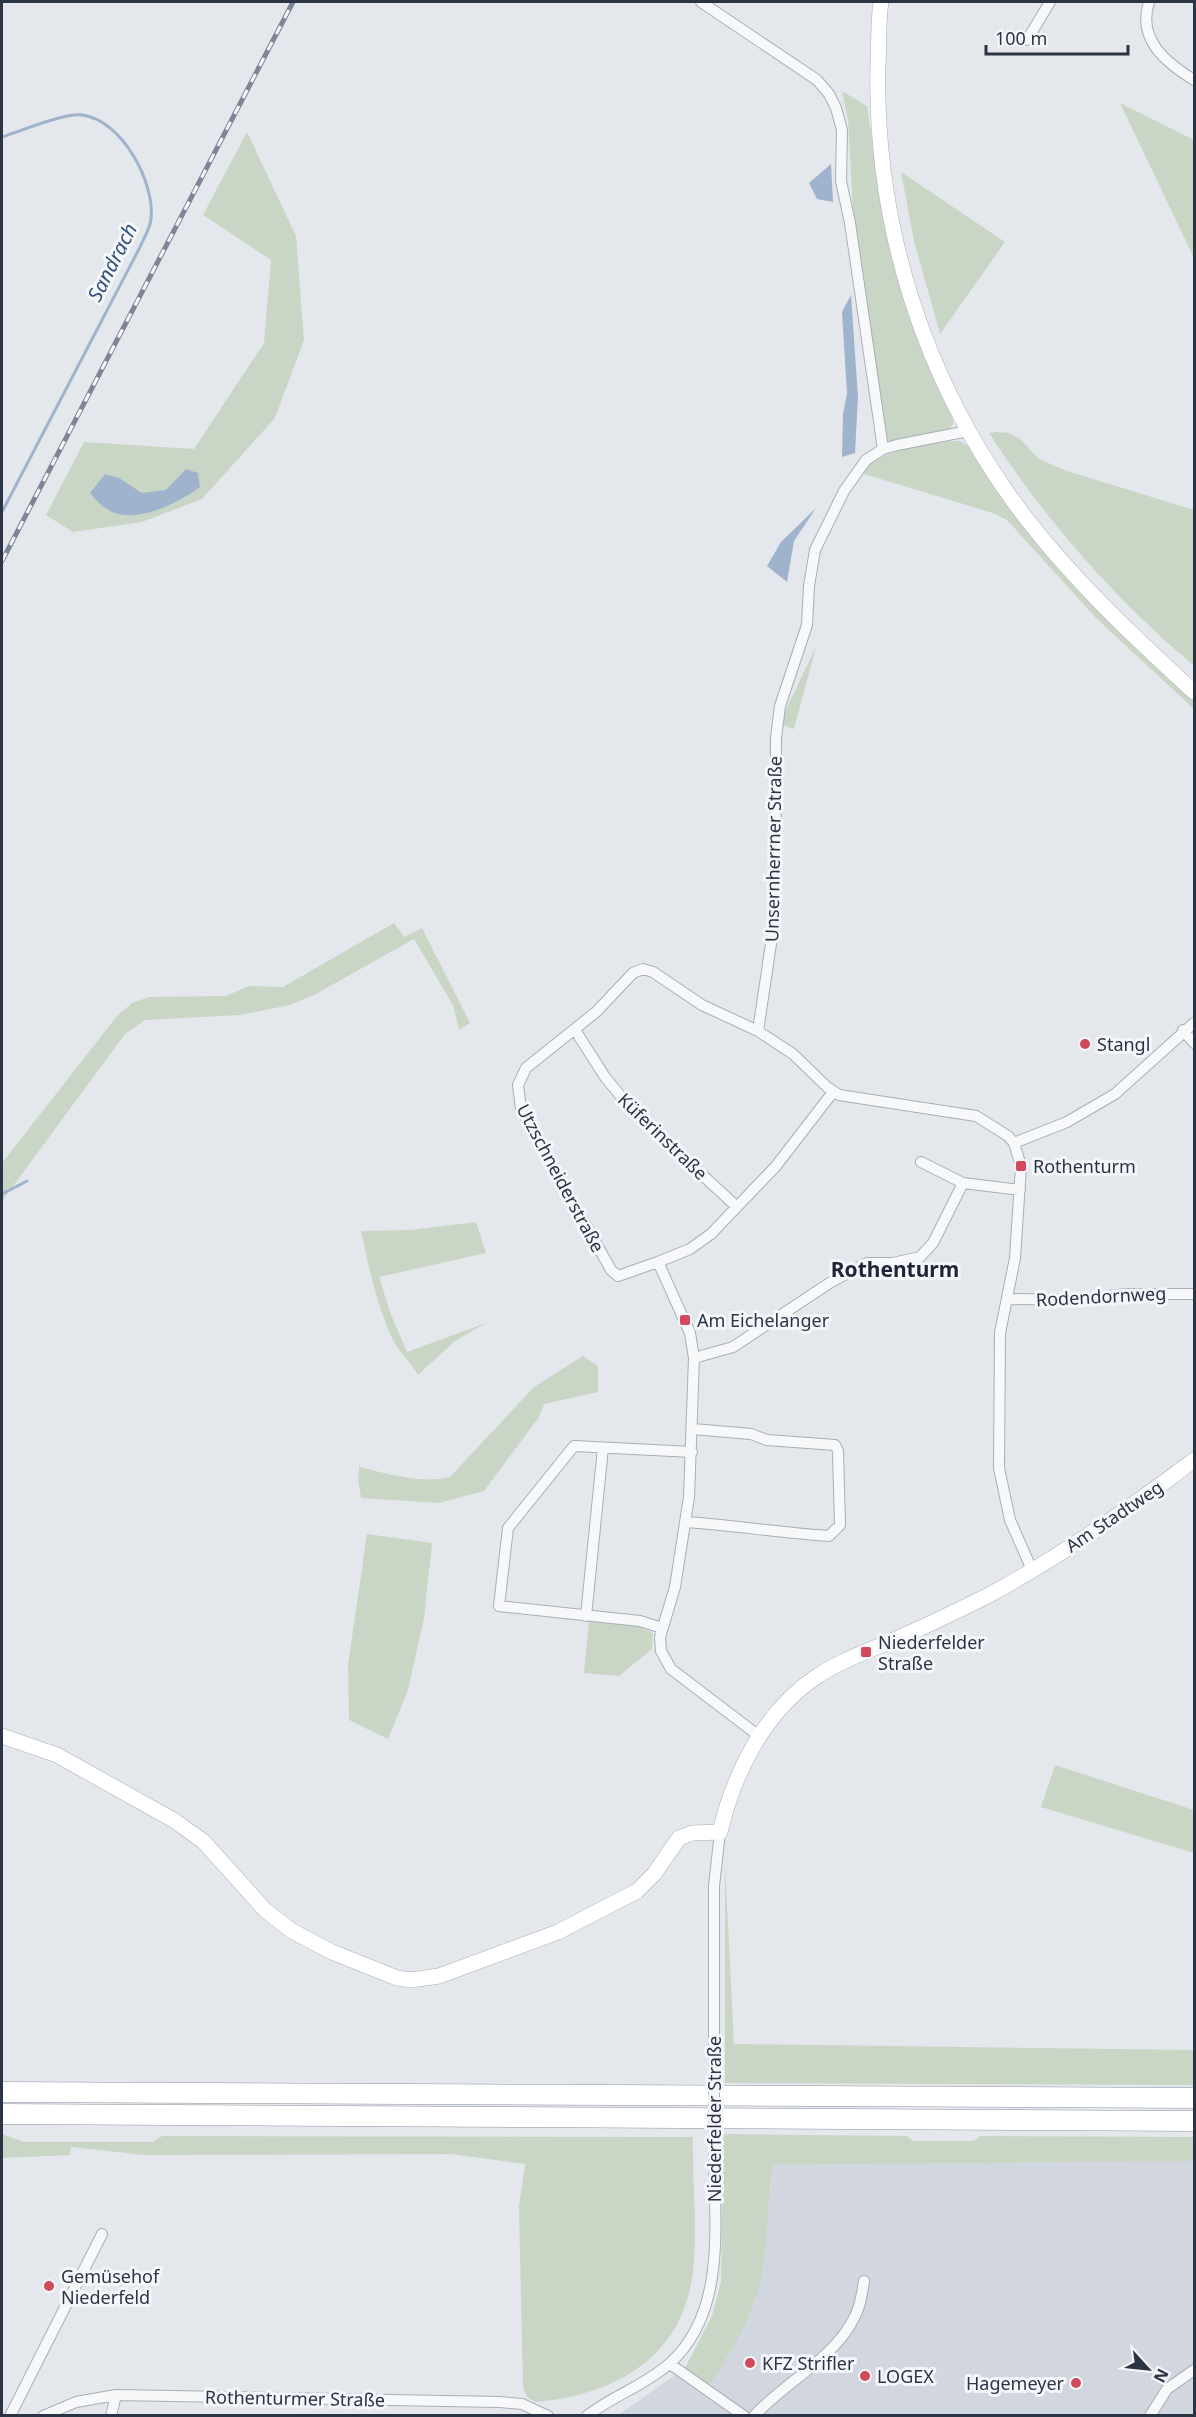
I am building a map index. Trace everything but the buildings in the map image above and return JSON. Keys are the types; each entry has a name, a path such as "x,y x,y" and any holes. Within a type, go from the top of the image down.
{"highway":[{"path":"2,2092 1194,2098"},
{"path":"2,2114 1194,2121"}],"street":[{"path":"701,2 816,80 829,94 836,108 842,130 841,182 850,223 883,449 968,431"},
{"path":"881,2 879,118 882,161 891,218 918,320 940,378 968,431 1019,509 1071,572 1194,692"},
{"path":"1028,40 1050,2"},
{"path":"1149,2 1145,24 1154,47 1194,80"},
{"name":"Unsernherrner Straße","path":"758,1031 775,917 777,725 786,684 807,625 809,585 815,550 853,475 866,460 883,449"},
{"name":"Utzschneiderstraße","path":"658,1262 624,1276 618,1276 611,1270 521,1109 517,1093 521,1076 534,1060 575,1030 633,973 642,969 654,972 718,1015 758,1031"},
{"path":"1014,1143 1067,1122 1115,1094 1194,1023"},
{"name":"Küferinstraße","path":"575,1030 605,1077 633,1112 737,1207"},
{"path":"1184,1030 1194,1043"},
{"path":"758,1031 793,1054 833,1092 976,1116 996,1128 1014,1143 1021,1166 1020,1190 1015,1258 1000,1333 999,1468 1010,1520 1032,1570"},
{"path":"759,1736 671,1669 661,1651 662,1628 675,1587 686,1522 692,1452 694,1358 690,1333 658,1262 702,1242 776,1166 833,1092"},
{"path":"921,1162 963,1183 1020,1190"},
{"path":"694,1358 733,1347 848,1272 867,1263 893,1263 914,1259 928,1251 963,1183"},
{"name":"Rodendornweg","path":"1008,1299 1076,1300 1128,1294 1194,1294"},
{"path":"686,1522 749,1526 770,1532 829,1536 840,1525 838,1451 835,1445 767,1440 751,1434 693,1429"},
{"path":"662,1628 640,1621 499,1606 505,1542 514,1518 574,1446 692,1452"},
{"path":"586,1616 603,1448"},
{"name":"Am Stadtweg","path":"1032,1570 1103,1526 1194,1460"},
{"name":"Niederfelder Straße","path":"587,2415 640,2385 670,2364 693,2333 710,2289 713,2272 714,1886 720,1833 732,1792 759,1736 785,1703 816,1677 979,1599 1032,1570"},
{"path":"2,1736 57,1755 190,1831 216,1853 265,1910 292,1931 364,1965 411,1980 446,1974 558,1932 637,1891 654,1874 679,1838 692,1833 720,1833"},
{"path":"10,2415 102,2234"},
{"path":"754,2415 780,2389 820,2359 843,2336 859,2307 864,2281"},
{"path":"670,2364 744,2415"},
{"path":"1150,2415 1167,2389 1194,2370"},
{"path":"111,2415 116,2395"},
{"name":"Rothenturmer Straße","path":"43,2415 76,2402 116,2395 500,2402 522,2404 548,2415"}],"shaded area":[{"path":"1194,2161 1194,2415 617,2416 685,2368 710,2385 733,2347 755,2302 765,2243 773,2165"}],"green space":[{"path":"842,91 867,106 890,246 912,324 953,416 953,424 948,431 889,441 883,438 853,211 848,120"},
{"path":"1120,103 1194,140 1194,258"},
{"path":"247,132 296,236 304,340 275,418 202,499 142,522 73,532 46,515 84,442 194,449 264,343 271,260 203,215"},
{"path":"901,172 1005,242 940,334 914,241"},
{"path":"989,433 1009,433 1020,439 1039,459 1064,470 1194,510 1194,666 1109,586 1058,528"},
{"path":"959,441 969,446 992,481 1044,549 1102,612 1194,700 1194,709 1096,618 1007,520 993,513 864,474 863,470 882,457 915,447"},
{"path":"816,647 794,729 779,724"},
{"path":"394,923 404,937 422,928 470,1023 459,1030 453,1005 414,939 314,995 290,1005 240,1015 145,1020 125,1034 2,1201 2,1163 117,1016 132,1003 149,997 226,996 249,986 283,987"},
{"path":"476,1222 486,1253 379,1277 390,1312 407,1352 486,1323 455,1341 418,1375 396,1345 387,1327 374,1287 361,1231 410,1230"},
{"path":"583,1356 598,1366 598,1392 544,1404 539,1417 484,1491 439,1503 361,1498 358,1479 360,1461 360,1467 405,1477 439,1479 450,1477 534,1387"},
{"path":"367,1534 432,1543 424,1618 408,1690 388,1739 349,1720 348,1665"},
{"path":"589,1621 638,1626 653,1633 652,1649 619,1676 584,1673"},
{"path":"1055,1765 1194,1810 1194,1853 1041,1807"},
{"path":"725,1865 734,2044 1194,2050 1194,2085 725,2083"},
{"path":"2,2134 24,2142 152,2142 162,2136 693,2137 694,2254 687,2301 675,2327 660,2349 640,2366 618,2380 592,2391 535,2402 527,2397 523,2387 519,2207 525,2164 451,2154 145,2155 71,2147 70,2155 2,2158"},
{"path":"723,2134 907,2136 913,2141 974,2141 980,2136 1194,2137 1194,2161 773,2165 765,2253 759,2288 745,2324 710,2385 685,2368 712,2316 721,2282"}],"water":[{"path":"831,164 833,202 817,199 809,183"},
{"path":"851,295 858,397 855,453 842,457 843,414 847,393 842,312"},
{"path":"186,469 198,473 200,487 182,499 148,513 125,515 111,512 90,493 105,474 119,478 142,493 166,490"},
{"path":"816,508 794,541 787,582 767,566 781,542"}],"waterway":[{"name":"Sandrach","path":"2,137 74,115 97,119 110,128 133,155 148,188 151,204 148,231 2,512"},
{"path":"2,1194 27,1181"}],"railway":[{"path":"2,561 293,2"}],"place":[{"name":"Stangl","path":"1085,1044"},
{"name":"Rothenturm","path":"1021,1166"},
{"name":"Am Eichelanger","path":"685,1320"},
{"name":"Niederfelder Straße","path":"866,1652"},
{"name":"Gemüsehof Niederfeld","path":"49,2286"},
{"name":"KFZ Strifler","path":"750,2363"},
{"name":"LOGEX","path":"865,2376"},
{"name":"Hagemeyer","path":"1076,2383"}],"district":[{"name":"Rothenturm","path":"895,1269"}]}
